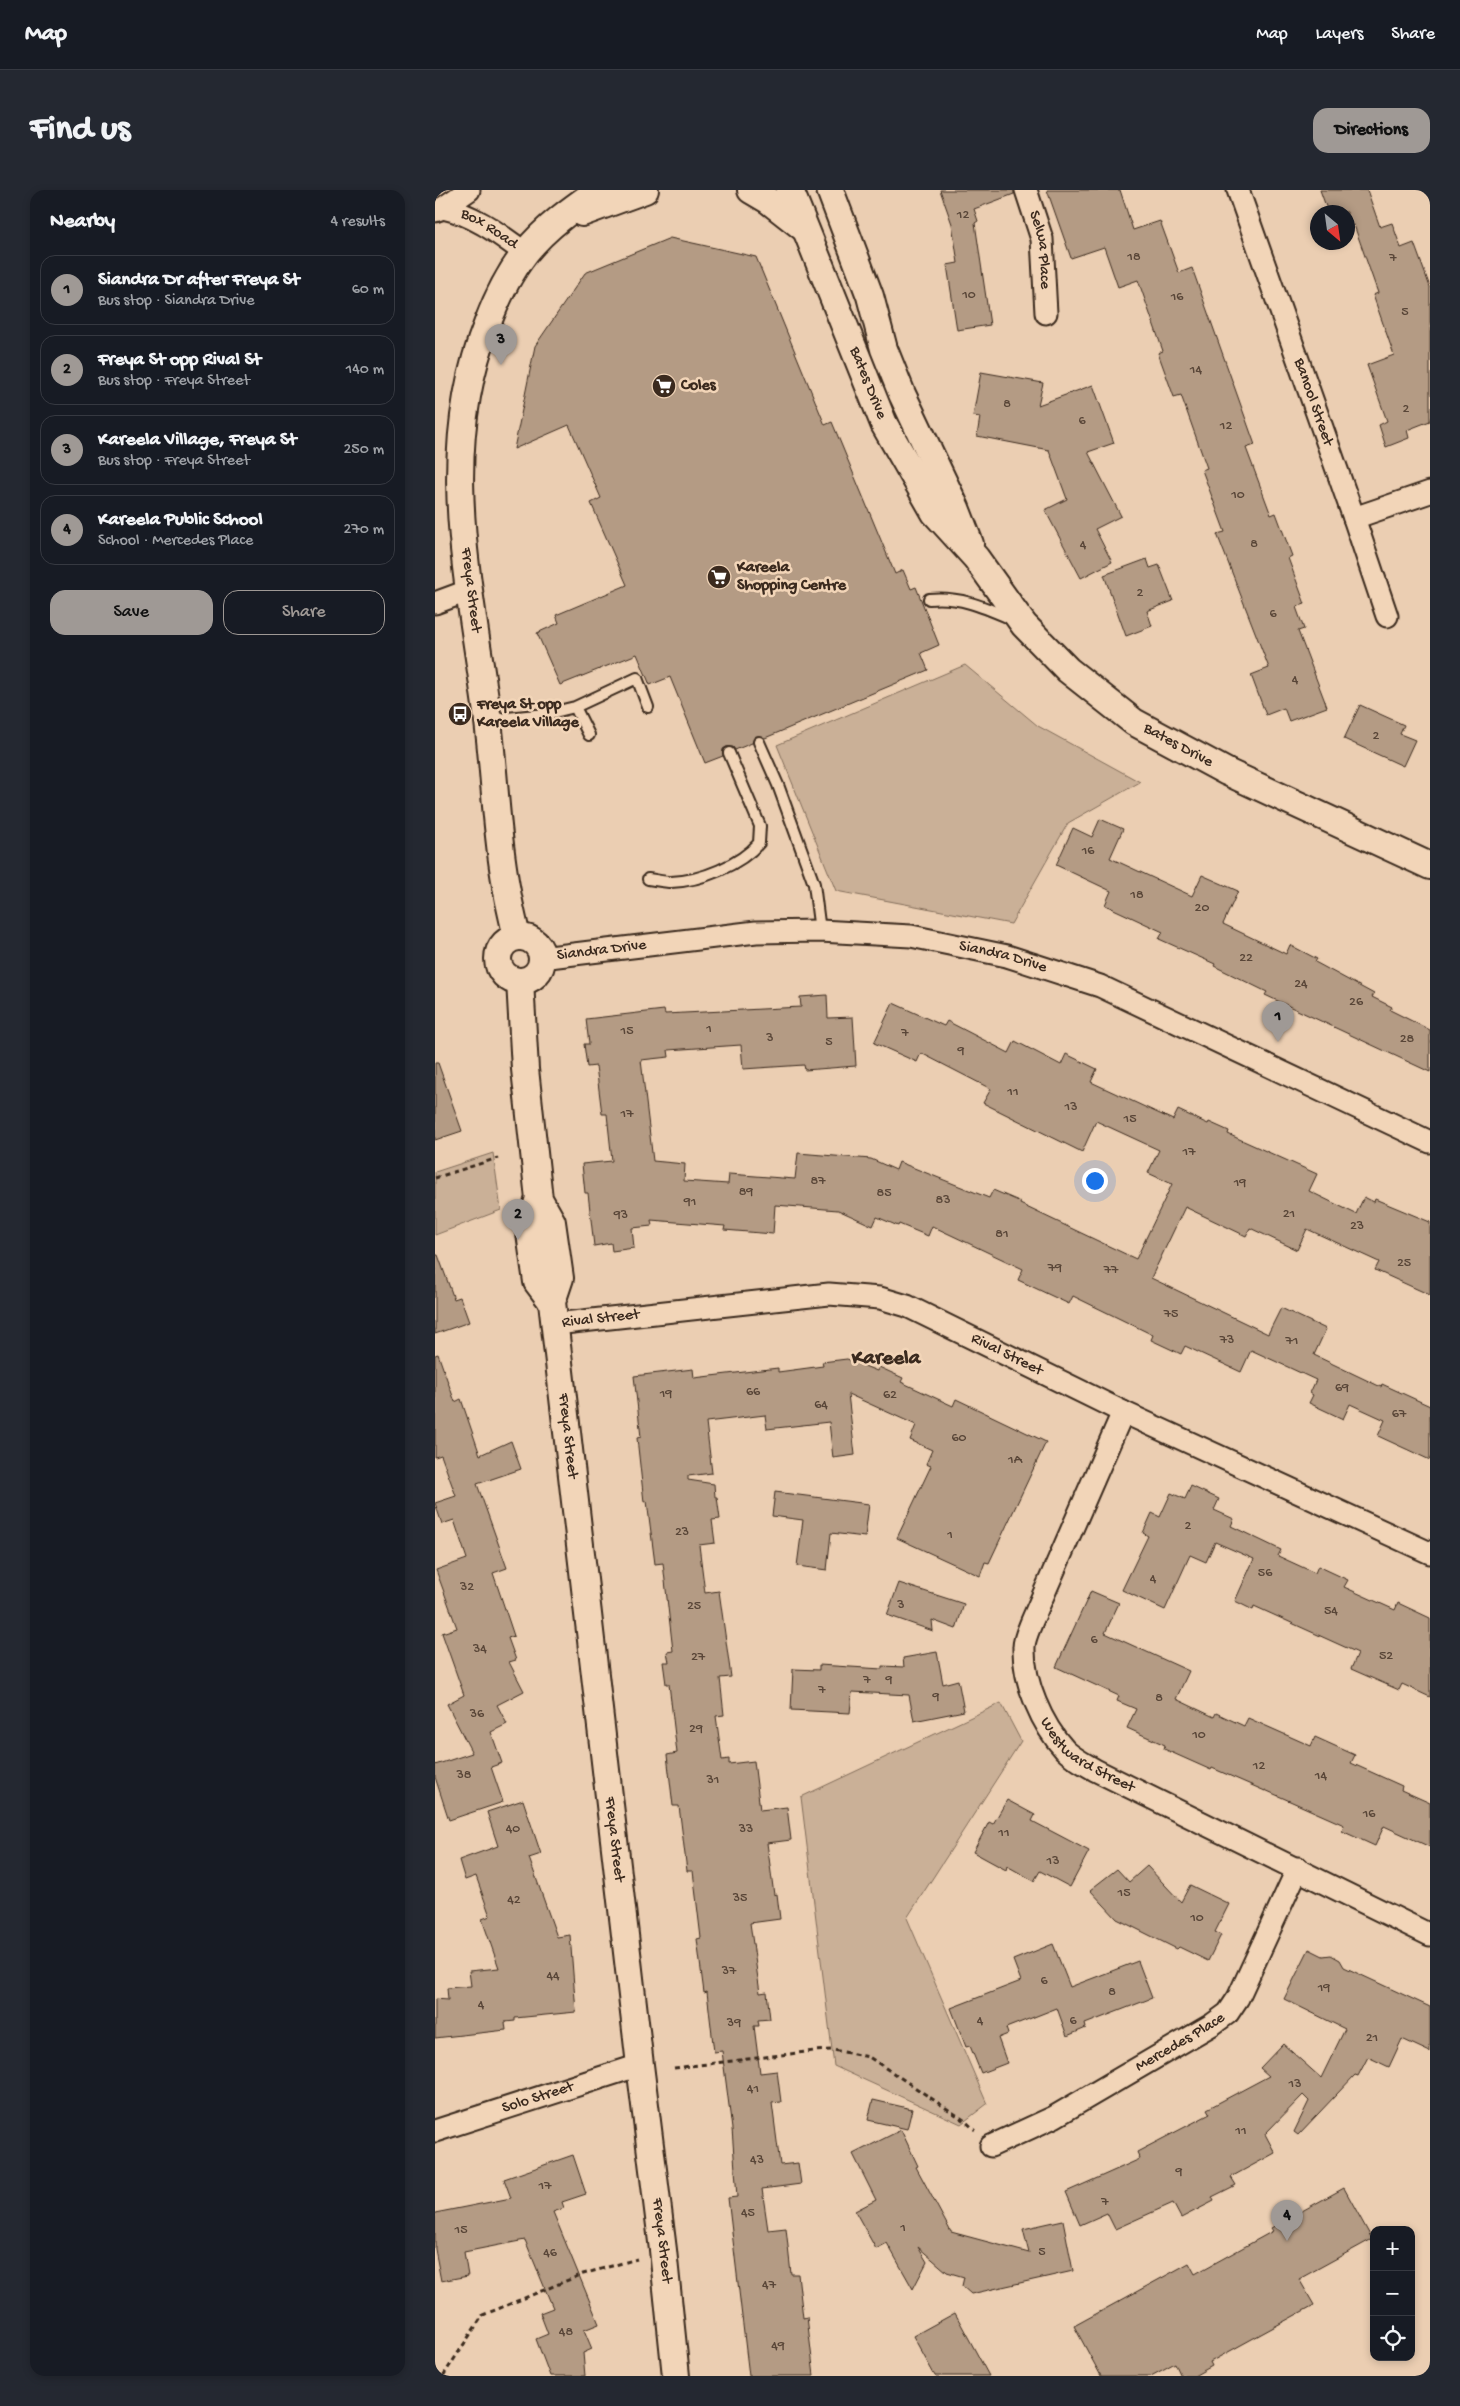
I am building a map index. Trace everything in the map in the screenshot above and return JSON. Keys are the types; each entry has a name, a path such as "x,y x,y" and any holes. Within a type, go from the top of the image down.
{"street":[{"name":"Box Road","path":"439,209 469,190"},
{"name":"Box Road","path":"439,209 457,211 533,244 574,208 599,190"},
{"path":"533,244 586,211 645,190"},
{"path":"751,190 768,200 805,229"},
{"name":"Bates Drive","path":"790,190 884,424 935,513 976,558 1025,624 1068,670 1134,722 1227,772 1430,866"},
{"name":"Bates Drive","path":"830,190 870,296 884,349 902,394 956,508 976,558"},
{"name":"Selwa Place","path":"1026,190 1042,239 1046,313"},
{"name":"Banool Street","path":"1238,190 1387,616"},
{"name":"Freya Street","path":"517,937 503,874 488,720 470,590 459,488 460,438 464,402 481,339 494,306 533,244"},
{"path":"1354,518 1430,492"},
{"path":"435,603 470,590"},
{"name":"Siandra Drive","path":"541,958 756,932 820,931 911,936 1007,956 1100,986 1430,1142"},
{"path":"517,937 528,939 535,943 539,948 541,958 538,970 534,975 521,980 514,980 502,972 498,959 502,945 507,940 517,937"},
{"path":"521,980 525,1070 539,1199 529,1226 537,1282 553,1313"},
{"name":"Rival Street","path":"553,1313 829,1294 880,1298 907,1306 1123,1412 1430,1553"},
{"name":"Freya Street","path":"553,1313 663,2250 676,2376"},
{"name":"Westward Street","path":"1123,1412 1032,1621 1024,1646 1026,1670 1035,1702 1052,1732 1066,1752 1095,1770 1298,1868 1430,1935"},
{"name":"Mercedes Place","path":"991,2146 1054,2117 1213,2024 1228,2013 1238,1998 1298,1868"},
{"name":"Solo Street","path":"435,2131 640,2065"}],"lane":[{"path":"929,599 946,598 967,601 1025,624"},
{"path":"488,720 545,714 575,707 637,678 648,707"},
{"path":"575,707 589,735"},
{"path":"759,742 778,785 813,884 820,931"},
{"path":"648,879 670,882 688,880 721,868 747,855 759,843 760,836 756,815 729,753"}],"path":[{"path":"435,1178 498,1158"},
{"path":"674,2068 814,2051 833,2050 869,2057 964,2120 991,2146"},
{"path":"443,2376 483,2315 583,2274 629,2262"}],"shaded area":[{"path":"965,665 1038,726 1140,782 1068,823 1011,924 836,891 777,745"},
{"path":"493,1153 501,1210 435,1235 435,1172"},
{"path":"1001,1703 1021,1741 907,1918 987,2104 961,2124 834,2066 801,1797"}],"building":[{"path":"940,190 1014,190 1014,194 974,209 978,221 975,223 990,325 957,330 947,265 958,263 952,224"},
{"path":"1047,190 1120,190 1133,230 1160,221 1179,273 1192,268 1255,445 1246,448 1271,515 1276,513 1292,556 1288,558 1305,604 1296,607 1304,629 1298,631 1327,707 1289,721 1284,708 1266,715 1251,675 1269,668 1217,534 1225,532 1202,470 1207,468 1181,395 1174,397 1158,353 1163,351 1138,280 1118,287 1104,247 1071,258"},
{"path":"1320,190 1367,190 1380,227 1392,223 1401,248 1414,243 1430,287 1430,421 1407,430 1409,438 1386,447 1379,425 1387,421 1367,365 1394,355 1373,295 1378,293 1355,228 1355,205 1325,205"},
{"name":"Kareela Shopping Centre","path":"670,238 756,257 825,425 832,422 895,574 903,570 911,589 916,587 939,645 921,653 928,670 765,738 757,736 752,743 735,750 733,747 727,747 723,749 723,756 705,763 670,677 650,685 637,654 560,685 537,633 559,623 556,615 627,585 591,503 601,498 569,425 514,449 535,346 585,273"},
{"path":"981,372 1043,383 1038,405 1093,385 1114,443 1088,452 1121,516 1095,529 1112,562 1081,578 1045,510 1067,499 1049,450 977,436 980,417 973,416"},
{"path":"1147,559 1150,568 1159,565 1173,601 1147,611 1152,626 1126,636 1104,575"},
{"path":"1360,705 1404,725 1400,734 1415,740 1403,766 1344,739"},
{"path":"1100,819 1123,829 1110,858 1192,896 1202,875 1238,891 1223,924 1286,954 1290,945 1317,959 1315,962 1374,994 1372,997 1392,1007 1390,1010 1430,1030 1430,1072 1265,995 1267,992 1214,966 1215,964 1159,939 1163,932 1105,905 1111,891 1056,865 1073,828 1092,837"},
{"path":"827,995 828,1018 853,1017 856,1066 805,1070 804,1065 743,1069 741,1045 668,1050 669,1057 641,1060 653,1161 685,1164 684,1181 728,1184 729,1174 795,1179 798,1153 871,1159 896,1170 899,1162 989,1198 993,1190 1136,1259 1172,1184 1148,1173 1159,1150 1096,1121 1082,1152 983,1103 991,1089 921,1053 917,1062 874,1043 893,1003 944,1026 947,1021 1009,1053 1015,1041 1061,1065 1066,1054 1097,1069 1091,1082 1173,1120 1178,1110 1208,1124 1209,1122 1229,1131 1228,1134 1317,1174 1309,1191 1356,1214 1364,1197 1374,1202 1375,1199 1430,1222 1430,1295 1375,1270 1379,1262 1307,1229 1297,1250 1250,1228 1246,1236 1185,1207 1151,1278 1268,1334 1281,1308 1326,1329 1314,1355 1381,1387 1382,1384 1430,1406 1430,1460 1378,1436 1385,1420 1350,1404 1343,1419 1309,1403 1313,1395 1310,1393 1316,1380 1251,1350 1241,1372 1185,1346 1181,1354 1151,1340 1153,1335 1073,1296 1069,1304 1018,1280 1023,1269 932,1226 928,1236 877,1217 873,1226 838,1210 775,1205 773,1234 724,1230 725,1226 651,1220 652,1226 632,1228 634,1248 612,1251 611,1243 594,1246 588,1193 585,1193 582,1164 612,1161 607,1114 602,1114 596,1066 587,1067 584,1044 589,1044 586,1019 664,1010 665,1014 801,1007 800,997"},
{"path":"435,1063 438,1063 462,1131 435,1140"},
{"path":"435,1255 438,1255 454,1299 460,1297 469,1322 435,1334"},
{"path":"438,1354 455,1402 461,1399 480,1455 511,1441 521,1469 477,1484 507,1568 493,1573 514,1636 508,1638 516,1660 509,1662 524,1691 497,1705 507,1724 491,1732 502,1763 491,1767 503,1802 449,1820 435,1777 435,1765 472,1753 447,1704 464,1695 442,1633 457,1628 436,1570 467,1559 454,1520 442,1524 435,1503 456,1496 441,1455 435,1457 435,1355"},
{"path":"847,1359 877,1371 879,1367 903,1378 901,1382 953,1406 956,1399 1046,1442 989,1563 985,1562 980,1576 897,1538 931,1466 926,1464 932,1450 910,1440 916,1425 848,1394 855,1455 833,1458 829,1422 767,1429 765,1415 706,1422 712,1473 688,1476 688,1480 714,1484 720,1519 712,1520 715,1543 699,1545 705,1593 719,1591 731,1677 720,1678 724,1715 716,1716 722,1760 729,1759 729,1764 754,1761 760,1810 787,1807 791,1840 767,1843 774,1895 777,1894 780,1919 750,1923 760,1993 767,1992 770,2019 758,2020 759,2026 754,2026 760,2073 777,2071 781,2102 772,2103 780,2165 798,2163 801,2184 762,2189 768,2230 786,2228 791,2274 798,2274 803,2318 807,2317 814,2376 749,2376 728,2198 737,2197 732,2129 722,2051 714,2052 707,1992 704,1993 697,1939 701,1938 693,1871 687,1871 679,1806 673,1806 667,1755 677,1753 669,1684 666,1684 663,1662 669,1662 667,1652 673,1651 663,1563 655,1564 647,1501 644,1502 637,1438 641,1437 634,1376 693,1369 694,1378 778,1368 778,1372 823,1366 822,1362"},
{"path":"1191,1486 1219,1499 1214,1510 1234,1519 1231,1526 1281,1550 1278,1556 1315,1573 1318,1566 1348,1580 1344,1587 1395,1610 1398,1603 1430,1618 1430,1697 1402,1684 1399,1690 1351,1669 1358,1653 1254,1606 1253,1610 1235,1601 1254,1559 1215,1542 1206,1562 1190,1555 1165,1610 1122,1590 1148,1536 1143,1533 1152,1513 1160,1517 1171,1493 1185,1499"},
{"path":"775,1492 869,1504 865,1537 831,1533 827,1570 797,1566 803,1520 772,1516"},
{"path":"899,1583 964,1604 956,1629 932,1620 933,1631 887,1615"},
{"path":"1091,1591 1119,1603 1105,1633 1189,1671 1176,1699 1214,1717 1216,1713 1244,1726 1248,1718 1311,1746 1315,1737 1355,1755 1351,1763 1402,1786 1401,1790 1430,1803 1430,1847 1384,1826 1375,1846 1342,1831 1344,1825 1265,1790 1212,1768 1211,1770 1164,1749 1165,1745 1127,1728 1136,1709 1117,1701 1119,1696 1056,1667"},
{"path":"937,1652 943,1684 958,1680 964,1711 914,1721 909,1695 852,1692 850,1713 791,1710 793,1669 819,1670 819,1665 882,1669 882,1666 904,1667 903,1658"},
{"path":"523,1800 541,1854 529,1858 557,1937 570,1935 576,2012 515,2018 515,2021 505,2022 506,2030 435,2038 435,1999 448,2000 447,1988 471,1986 469,1971 499,1968 482,1919 490,1916 476,1876 465,1880 459,1860 498,1846 487,1812"},
{"path":"1007,1800 1035,1815 1032,1821 1089,1851 1070,1887 1040,1871 1034,1881 1007,1866 1006,1870 973,1852 989,1822 993,1824"},
{"path":"1147,1866 1181,1902 1190,1885 1229,1904 1215,1932 1221,1935 1208,1961 1179,1947 1177,1949 1117,1919 1090,1890 1117,1869 1129,1882"},
{"path":"1053,1944 1070,1987 1138,1961 1152,1998 1085,2024 1086,2028 1067,2036 1057,2008 1006,2028 1008,2034 998,2038 1007,2063 981,2073 970,2046 966,2047 951,2008 1021,1981 1013,1960"},
{"path":"1309,1949 1323,1956 1331,1955 1340,1960 1344,1967 1430,2007 1430,2052 1402,2039 1389,2067 1368,2057 1358,2076 1355,2075 1298,2135 1294,2132 1309,2101 1303,2095 1265,2134 1275,2153 1231,2177 1236,2185 1212,2197 1214,2201 1181,2218 1173,2203 1115,2229 1107,2213 1080,2225 1066,2192 1140,2159 1137,2152 1210,2114 1207,2109 1269,2076 1260,2068 1283,2044 1321,2078 1345,2029 1284,1999"},
{"path":"873,2100 912,2109 907,2129 868,2120"},
{"path":"901,2130 918,2166 916,2167 951,2232 1029,2253 1023,2229 1063,2220 1073,2271 971,2294 962,2286 964,2277 947,2272 918,2247 927,2262 913,2289 887,2243 876,2249 855,2211 876,2200 853,2154"},
{"path":"573,2155 586,2194 562,2202 564,2208 553,2212 599,2324 584,2330 592,2349 583,2353 585,2376 550,2376 536,2339 548,2334 540,2313 553,2308 525,2240 464,2252 468,2276 441,2281 435,2249 435,2213 511,2198 504,2179"},
{"path":"1344,2188 1370,2235 1370,2240 1299,2279 1314,2305 1210,2362 1212,2366 1194,2376 1181,2376 1175,2363 1151,2376 1101,2376 1074,2326 1189,2263 1195,2274 1273,2231 1271,2228"},
{"path":"955,2313 989,2376 935,2376 913,2336"}],"place":[{"name":"Kareela Village, Freya St","path":"501,365"},
{"name":"Coles","path":"664,386"},
{"name":"Kareela Shopping Centre","path":"719,577"},
{"name":"Freya St opp Kareela Village","path":"460,714"},
{"name":"Siandra Dr after Freya St","path":"1278,1042"},
{"name":"Freya St opp Rival St","path":"518,1240"},
{"name":"Kareela Public School","path":"1287,2241"}],"district":[{"name":"Kareela","path":"886,1359"}]}
